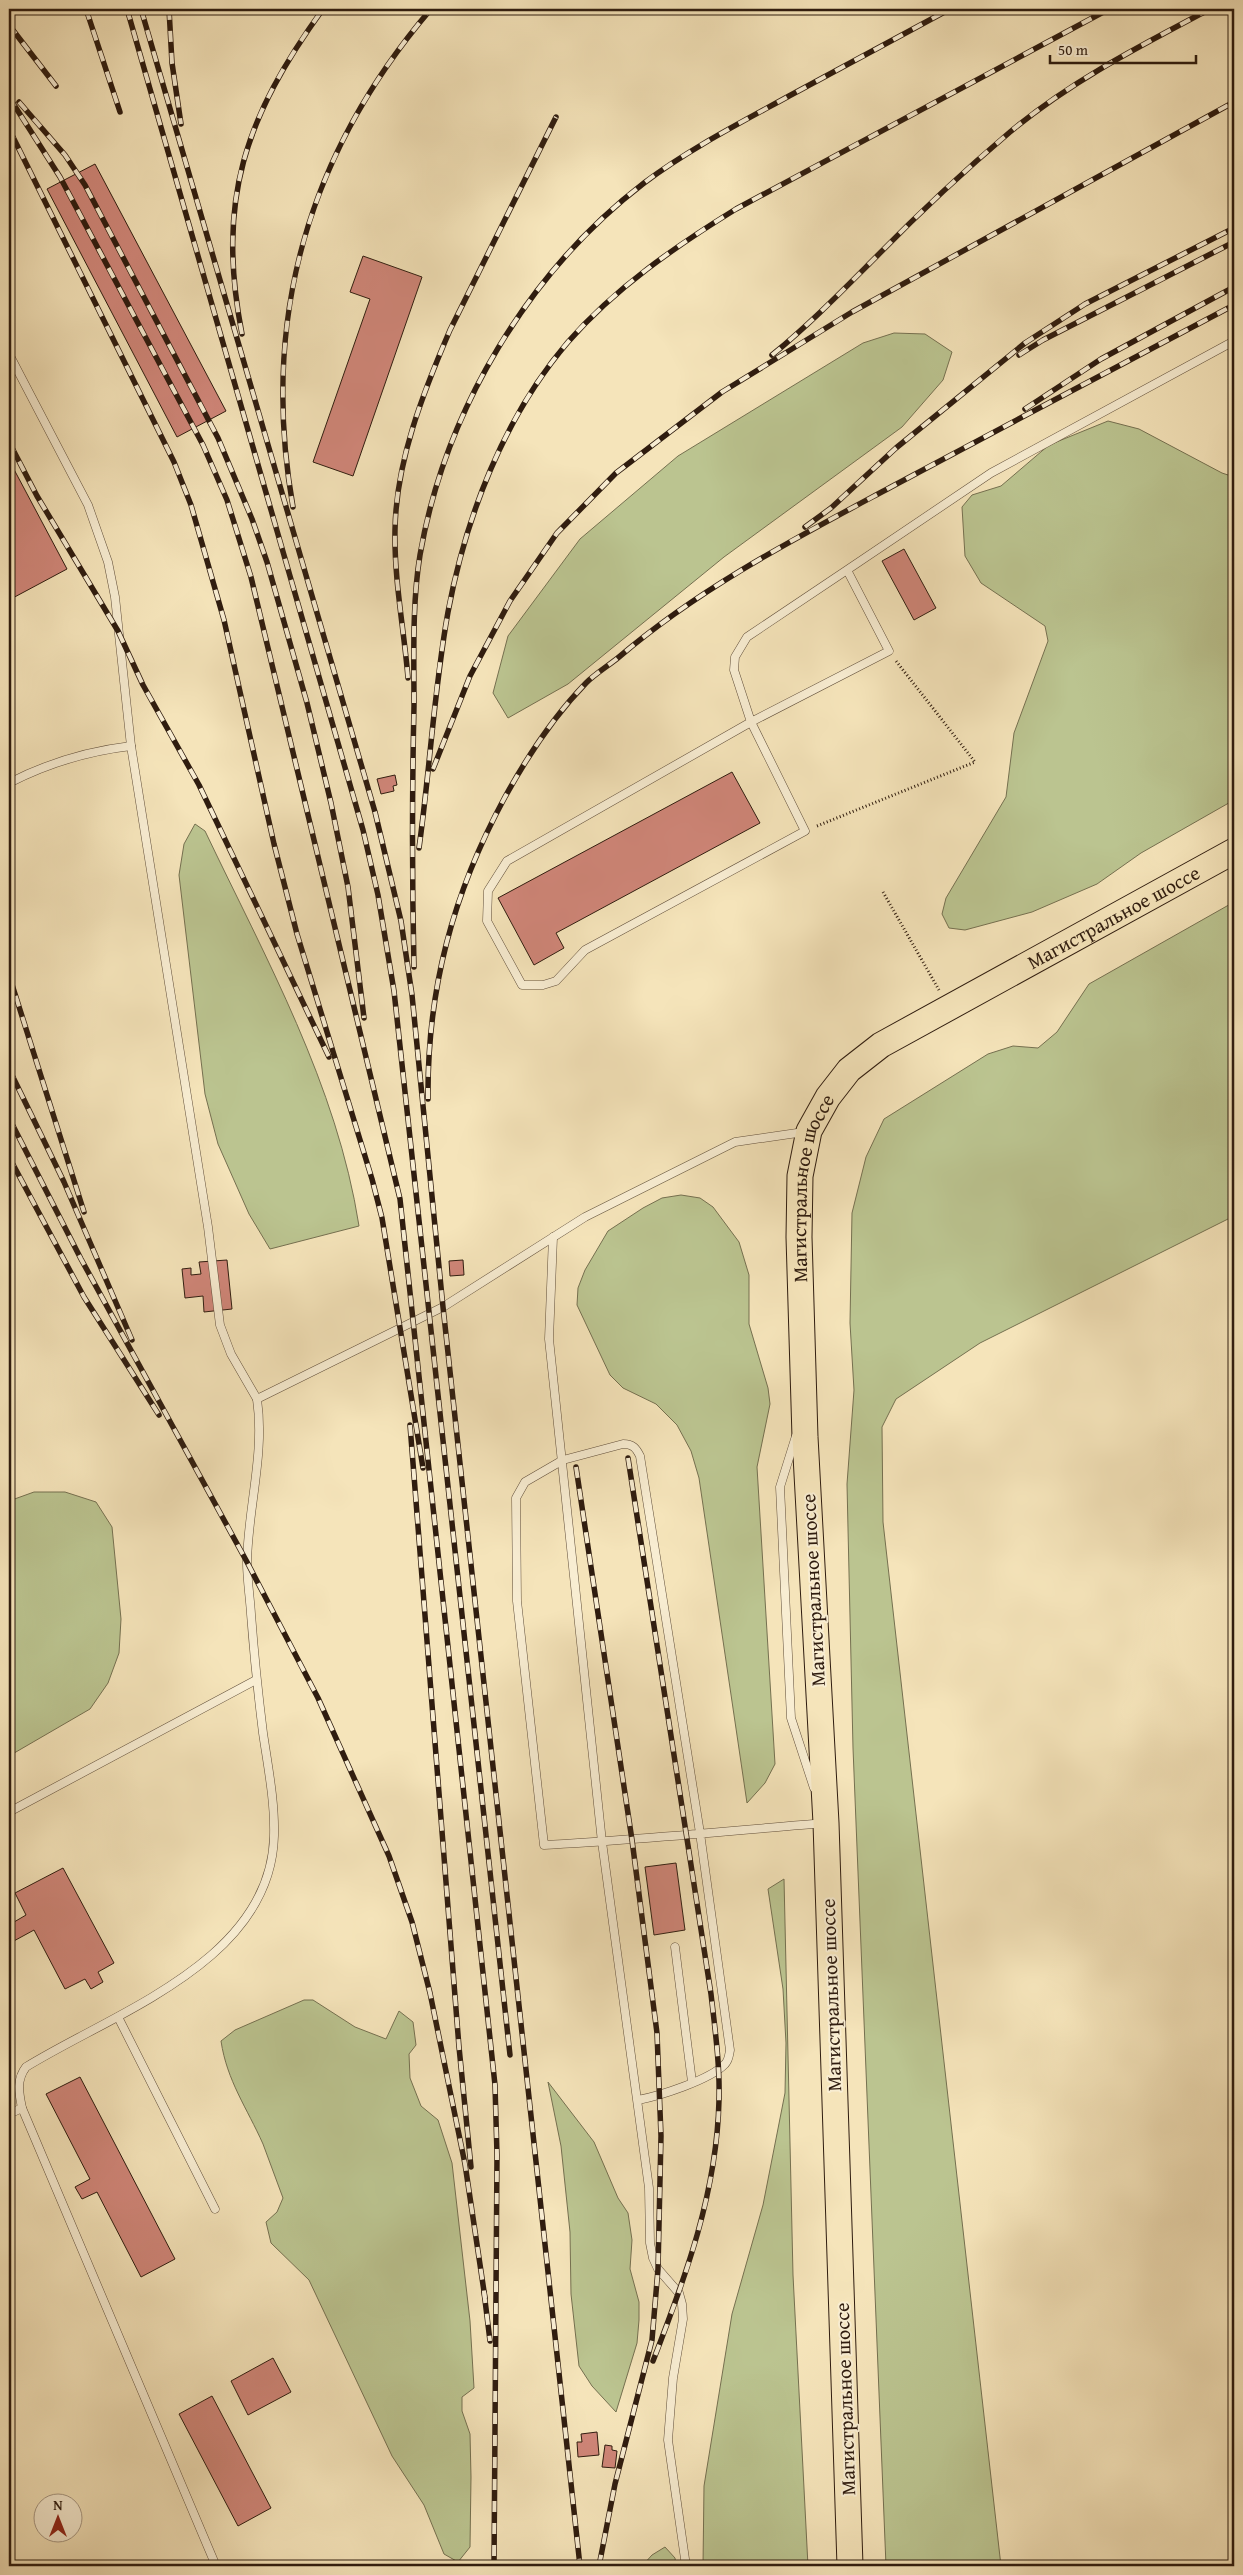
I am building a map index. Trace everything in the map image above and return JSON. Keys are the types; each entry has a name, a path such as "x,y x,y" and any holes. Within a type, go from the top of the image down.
{"main road":[{"name":"Магистральное шоссе","path":"850,2566 826,1823 804,1409 800,1176 809,1132 828,1097 849,1070 881,1045 1234,851"}],"lane":[{"path":"847,570 888,651 751,722 507,861 488,891 487,921 522,985 543,986 556,981 584,950 805,831 751,722 734,670 735,657 748,637 847,570 991,473 1234,341"},
{"path":"9,354 88,505 99,533 115,597 131,746 205,1202 220,1325 231,1354 257,1399 260,1440 247,1562 256,1680 273,1805 274,1837 265,1884 246,1918 217,1949 178,1981 26,2068 19,2082 22,2108 216,2566"},
{"path":"9,782 71,757 96,750 131,746"},
{"path":"257,1399 443,1307 585,1217 735,1142 809,1132"},
{"path":"553,1237 549,1339 602,1842 649,2188 650,2243 653,2258 658,2269 679,2293 682,2304 683,2319 672,2387 668,2440 686,2566"},
{"path":"638,2100 659,2096 692,2082 725,2064 730,2050 700,1833 640,1456 636,1448 631,1444 623,1444 563,1460 525,1482 516,1498 517,1601 544,1845 602,1842 700,1833 826,1823"},
{"path":"9,1812 256,1680"},
{"path":"675,1947 692,2082"},
{"path":"118,2017 215,2209"},
{"path":"9,2114 22,2108"}],"path":[{"path":"805,831 975,762 888,651"},
{"path":"883,892 949,1008"}],"green space":[{"path":"894,333 925,334 952,352 943,380 902,427 724,557 568,684 508,718 493,693 508,636 580,539 678,456 863,343"},
{"path":"1108,421 1139,429 1222,473 1234,477 1234,800 1141,853 1097,884 1032,912 965,930 949,928 942,914 946,898 1006,797 1014,733 1048,641 1045,626 981,583 965,556 962,507 972,495 1001,486 1049,445"},
{"path":"195,824 205,831 275,975 317,1073 349,1174 359,1226 270,1249 249,1214 218,1144 205,1094 179,875 184,844"},
{"path":"1234,902 1234,1216 980,1343 896,1399 882,1427 883,1522 1001,2566 886,2566 853,1748 847,1484 854,1390 850,1323 852,1213 866,1157 884,1119 988,1054 1013,1046 1038,1048 1057,1032 1089,984"},
{"path":"681,1195 700,1198 713,1207 739,1242 749,1275 749,1324 768,1388 770,1404 757,1467 775,1764 765,1783 747,1803 699,1478 691,1451 677,1425 656,1404 623,1388 610,1375 577,1305 578,1288 585,1270 608,1231 662,1198"},
{"path":"34,1492 65,1492 96,1502 112,1527 121,1619 119,1653 108,1683 90,1709 9,1756 9,1501"},
{"path":"784,1879 793,2275 808,2566 703,2566 704,2486 732,2314 763,2205 785,2093 786,2043 783,1989 768,1889"},
{"path":"304,2000 313,2000 355,2027 386,2039 399,2011 413,2022 416,2045 409,2054 410,2078 421,2106 438,2120 452,2163 470,2321 474,2388 462,2397 462,2411 470,2434 470,2547 458,2562 444,2554 424,2505 392,2456 309,2280 271,2243 266,2222 277,2212 283,2198 263,2144 233,2082 221,2041 235,2030"},
{"path":"548,2082 594,2142 618,2198 628,2213 632,2240 630,2269 639,2302 639,2320 637,2343 616,2412 592,2386 579,2366 571,2294 570,2232 561,2146"},
{"path":"665,2547 675,2558 676,2566 642,2566 652,2555"}],"building":[{"path":"95,164 226,411 177,437 47,189"},
{"path":"363,256 422,277 353,476 313,462 370,299 350,292"},
{"path":"9,460 67,569 9,600"},
{"path":"904,549 936,608 914,620 882,561"},
{"path":"732,772 760,823 556,933 564,948 534,965 498,898"},
{"path":"395,775 397,785 393,786 394,791 381,794 377,779"},
{"path":"227,1260 232,1309 204,1312 203,1296 185,1298 182,1269 191,1268 191,1275 201,1274 199,1262"},
{"path":"463,1260 464,1275 450,1276 449,1261"},
{"path":"676,1863 685,1930 654,1935 645,1867"},
{"path":"63,1868 114,1963 98,1972 103,1982 91,1989 85,1979 65,1989 34,1930 12,1942 9,1936 9,1925 26,1915 15,1893"},
{"path":"80,2077 175,2259 141,2277 97,2192 82,2199 75,2187 90,2179 46,2094"},
{"path":"273,2358 291,2392 248,2415 231,2381"},
{"path":"212,2396 271,2508 238,2526 179,2414"},
{"path":"597,2432 599,2455 578,2457 577,2442 582,2442 581,2434"},
{"path":"605,2445 612,2446 612,2450 617,2451 615,2468 602,2467"}],"railway":[{"path":"86,9 120,112"},
{"path":"127,9 363,830 378,895 394,991 510,2055"},
{"path":"141,9 375,812 401,921 412,995 443,1307 580,2566"},
{"path":"169,9 172,63 181,124"},
{"path":"242,334 235,286 233,242 236,201 244,162 256,124 274,86 296,48 323,9"},
{"path":"293,507 284,438 283,371 290,305 304,242 325,181 353,121 388,64 431,9"},
{"path":"414,967 412,837 414,649 417,574 432,501 449,449 471,397 498,348 529,302 564,258 602,219 644,183 715,137 950,9"},
{"path":"419,848 443,641 465,540 477,504 507,435 545,371 568,342 586,322 647,269 736,209 1109,9"},
{"path":"772,355 826,307 942,192 1010,132 1057,96 1082,80 1210,9"},
{"path":"9,25 56,86"},
{"path":"9,97 60,177 203,445 227,500 251,577 400,1199 495,2085 497,2155 494,2566"},
{"path":"19,102 65,155 85,185 218,438 252,519 267,562 307,703 331,803 348,887 364,1018"},
{"path":"433,769 470,676 510,601 557,533 616,473 722,392 852,312 1234,102"},
{"path":"408,678 395,549 397,504 400,478 406,453 421,403 450,330 556,117"},
{"path":"9,129 174,462 191,505 224,620 274,844 297,934 372,1179 382,1218 423,1468"},
{"path":"805,527 831,508 896,448 1025,343 1085,304 1234,228"},
{"path":"1019,355 1043,340 1234,242"},
{"path":"1025,409 1101,359 1234,287"},
{"path":"428,1099 432,1019 438,980 447,943 471,869 487,833 522,767 552,723 593,676 683,608 750,565 855,506 1234,305"},
{"path":"9,442 37,496 118,631 143,685 199,785 329,1057"},
{"path":"9,975 84,1212"},
{"path":"9,1069 64,1182 132,1340"},
{"path":"9,1118 81,1259 247,1562 318,1698 389,1856 412,1922 430,1993 465,2164 485,2298"},
{"path":"9,1157 84,1297 159,1415"},
{"path":"410,1425 459,2047 471,2167"},
{"path":"628,1458 711,1994 719,2087 717,2134 706,2201 688,2265 653,2361"},
{"path":"576,1467 632,1840 657,2033 661,2136 658,2269 652,2340 615,2484 599,2566"},
{"path":"484,2292 490,2341"}]}
